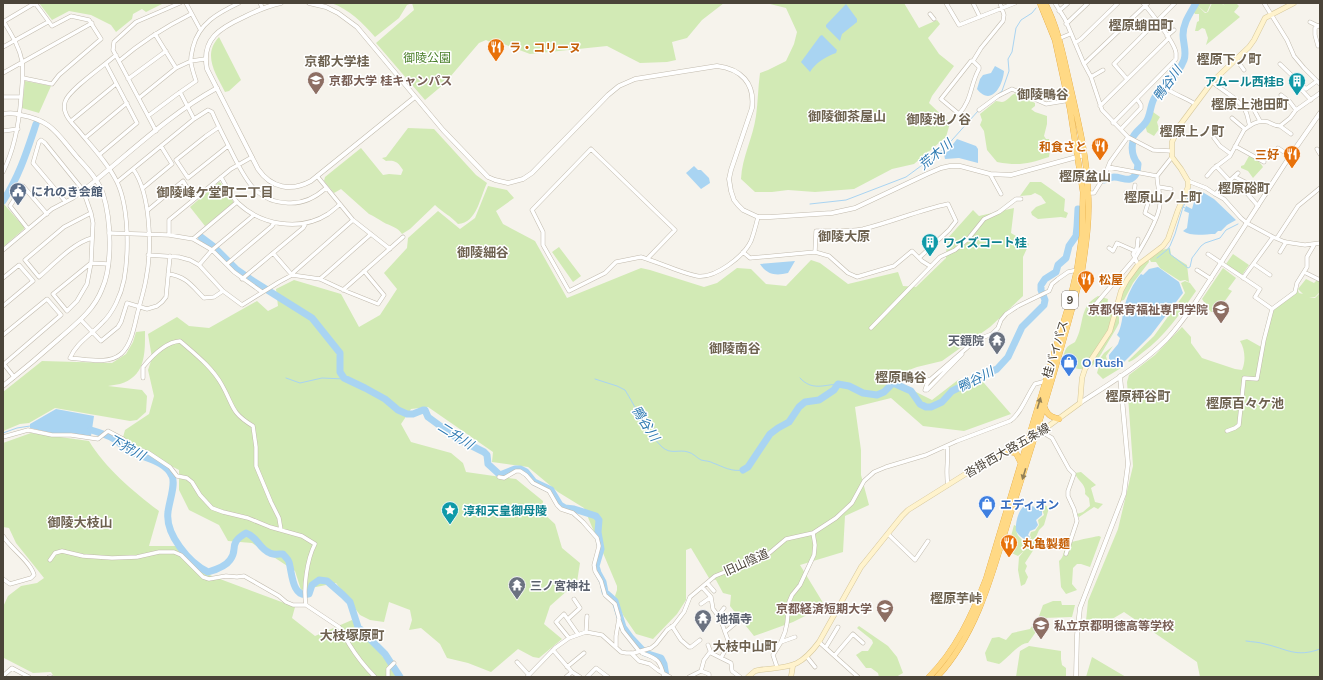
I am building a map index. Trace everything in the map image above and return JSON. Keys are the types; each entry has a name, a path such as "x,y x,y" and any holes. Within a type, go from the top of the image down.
{"highway":[{"name":"桂バイパス","path":"1040,3 1057,39"},
{"name":"桂バイパス","path":"937,677 973,624 982,602 1025,472 1044,406 1080,270 1087,237 1088,193 1057,39 1045,3"},
{"name":"桂バイパス","path":"929,677 958,640 978,600 993,557 1080,270 1084,215 1081,156"},
{"path":"1044,406 1050,417 1059,419"},
{"path":"1007,451 1016,453 1021,464"}],"main road":[{"path":"1080,403 1082,378 1085,369 1110,331 1121,291 1138,265 1163,246 1168,239 1188,187 1188,181 1172,157 1171,151 1172,142 1180,125 1212,82 1251,44 1265,18 1294,3"},
{"name":"沓掛西大路五条線","path":"748,677 755,671 794,665 807,657 819,642 862,566 908,510 980,465 1042,432 1080,403"},
{"path":"791,677 794,665"}],"street":[{"path":"3,172 14,147 18,129 23,78 19,49 3,22 35,3 52,26 71,16 92,22 102,39 60,75 52,84 23,78"},
{"path":"156,131 113,50 114,42 136,22 180,3"},
{"path":"186,3 200,29"},
{"path":"148,116 196,81 191,61 195,38 200,29 209,20 220,12 239,3"},
{"path":"281,3 261,5 215,33 209,43 205,59 207,69 252,157 262,175 272,183 278,186 291,188 311,181 415,97"},
{"path":"309,3 338,13 357,27 443,130 488,177 508,183 523,179 532,174 608,95 619,86 636,79 717,66 728,67 738,72 751,88 753,98 750,118 729,179 734,200 743,210 758,217 832,213 845,210 861,205 927,174 950,166 965,167 990,174 1011,175 1081,156"},
{"path":"946,3 959,25 1015,3"},
{"path":"973,3 980,17"},
{"path":"973,61 979,69 974,78 966,107 959,114 941,99 971,61 973,61 981,48 1003,20 1004,15 1000,3"},
{"path":"1055,3 1091,77 1100,106 1113,123 1128,137 1153,150 1171,151"},
{"path":"1059,11 1068,3"},
{"path":"1066,24 1088,3"},
{"path":"1075,43 1082,39 1118,3"},
{"path":"1127,79 1114,64 1175,3"},
{"path":"1264,3 1287,40 1294,56 1318,82 1306,89 1280,64"},
{"path":"1084,64 1145,4 1158,20 1176,52 1176,59 1113,123"},
{"path":"119,61 155,34 191,14"},
{"path":"930,14 934,19"},
{"path":"3,47 48,22"},
{"path":"3,73 92,22"},
{"path":"1310,22 1319,26 1315,28 1318,46"},
{"path":"1100,106 1174,30"},
{"path":"155,34 176,68"},
{"path":"1057,39 1070,34"},
{"path":"128,79 166,51"},
{"path":"116,55 67,97 65,109 66,114 99,155 117,182 124,202 126,219 126,263 124,281 120,292 109,315 73,351 70,358 111,359 121,354 125,349 132,333 146,279 148,255 148,210 143,188 133,169"},
{"path":"139,98 176,68 191,61 205,59"},
{"path":"1236,59 1244,70"},
{"path":"99,155 137,123 106,64"},
{"path":"1091,77 1103,70"},
{"path":"1212,82 1233,98 1243,108 1250,126"},
{"path":"71,121 116,84"},
{"path":"1299,87 1311,100"},
{"path":"3,250 47,214 65,201 73,198 96,180 187,106 199,97 217,88"},
{"path":"979,110 998,96 1012,89 1046,104 1070,100"},
{"path":"1167,89 1195,104"},
{"path":"180,92 194,119"},
{"path":"1280,126 1290,118 1296,110 1320,94"},
{"path":"1281,95 1290,102 1296,110"},
{"path":"3,98 21,97"},
{"path":"1121,129 1142,108 1142,105 1137,99"},
{"path":"85,138 127,103"},
{"path":"1253,108 1260,121"},
{"path":"117,182 194,119 208,110 212,112 248,183 257,193 279,203 295,203 311,199 326,188"},
{"path":"3,114 16,113 40,119 57,133 96,180 107,209 109,233 108,264 102,290 93,306 81,320 3,386"},
{"path":"1080,403 1120,376 1166,340 1191,309 1290,156 1320,113"},
{"path":"1232,118 1245,129"},
{"path":"1207,176 1216,166 1227,160 1245,129 1260,121 1280,126 1291,134"},
{"path":"219,127 176,160 188,178 228,146"},
{"path":"3,131 18,129"},
{"path":"1088,193 1094,193 1110,162 1128,137"},
{"path":"1214,138 1220,146 1231,154"},
{"path":"65,201 33,163 39,142 41,140 83,190 93,223 91,263 87,284 77,301 67,311 53,294 91,263 108,264"},
{"path":"143,188 172,164 161,146"},
{"path":"1235,146 1264,162"},
{"path":"1278,148 1290,156"},
{"path":"647,259 675,230 591,149 532,210 543,232 542,245 569,291 605,273 616,262 641,257 647,259 698,276 718,272 743,252 751,240 758,217"},
{"path":"169,235 169,220 221,177 252,157"},
{"path":"1089,312 1135,258 1155,220 1160,205 1157,176 1172,157"},
{"path":"1216,166 1230,181"},
{"path":"1108,168 1157,176"},
{"path":"1215,194 1238,173"},
{"path":"990,174 1001,194"},
{"path":"317,176 353,220 390,249"},
{"path":"221,177 237,202 254,215 274,223 306,223 327,214 340,204"},
{"path":"1235,177 1245,182"},
{"path":"148,210 183,181 194,199"},
{"path":"1188,181 1206,188 1227,202 1240,218 1247,223 1275,237 1286,242 1306,245 1320,243"},
{"path":"1134,194 1135,185"},
{"path":"28,229 10,206 22,186 47,214"},
{"path":"1159,187 1171,189"},
{"path":"1243,278 1298,206 1320,188"},
{"path":"1126,192 1134,194 1148,203 1145,213 1155,220"},
{"path":"1246,192 1258,206"},
{"path":"871,328 930,266 940,257 955,250 968,239 984,219 999,212 1016,199 1021,199"},
{"path":"193,239 237,202"},
{"path":"815,252 816,231 843,232 862,229 948,204 956,220 949,230 919,258"},
{"path":"91,213 64,227 25,260 39,277 76,245 92,238"},
{"path":"199,265 212,250 254,215"},
{"path":"148,255 179,256 190,260 199,265 223,291 242,305 292,275 353,220"},
{"path":"227,264 274,223"},
{"path":"242,279 303,228 306,223"},
{"path":"109,233 169,235 193,239 212,250 242,279 262,292"},
{"path":"320,279 371,234"},
{"path":"343,290 403,237"},
{"path":"1138,239 1134,254 1138,265"},
{"path":"1280,252 1286,242"},
{"path":"1109,248 1113,251 1117,243 1135,251"},
{"path":"1227,431 1239,425 1244,378 1257,379 1264,340 1272,309 1293,294 1306,267 1307,257 1314,245"},
{"path":"743,252 750,258 815,252 829,256 848,273 857,277 894,266 912,251 930,266"},
{"path":"273,253 292,275 320,279 378,304 384,295 364,271"},
{"path":"1208,254 1260,289 1255,297 1272,309"},
{"path":"81,320 101,341 118,327 127,303 147,309 157,306 166,297 170,256"},
{"path":"1254,264 1270,275"},
{"path":"3,278 19,265 33,282 3,306"},
{"path":"965,349 926,390 930,379 965,349 976,340 992,334 998,328 1001,320 1006,314 1018,306 1049,291 1052,284 1068,272 1080,270"},
{"path":"1197,270 1211,279"},
{"path":"1304,272 1320,280"},
{"path":"168,274 186,279 204,298 214,297 223,291"},
{"path":"3,335 47,299 61,315 3,363 14,376"},
{"path":"143,378 143,367 147,361 157,351 175,341 180,341 202,360 222,385 230,404 236,412 243,420 253,426 256,446 256,466 279,518 281,530"},
{"path":"912,376 922,382 930,379"},
{"path":"1076,677 1077,635 1080,608 1124,494 1128,464 1120,376"},
{"name":"旧山陰道","path":"631,653 651,648 656,644 684,612 690,597 715,576 766,554 786,539 813,533 836,518 846,511 864,481 874,472 886,466 926,455 999,426 1015,418 1034,384 1046,381"},
{"path":"3,437 28,430 52,435 71,435 98,439 108,431 123,439 132,447 149,453 170,467 177,476 192,482 205,502 212,508 302,536 315,544 311,551 304,592 306,606"},
{"path":"1042,432 1052,438 1069,469 1074,474 1068,491 1077,521 1066,554"},
{"path":"947,446 949,455 947,468 948,485"},
{"path":"499,477 504,478 516,471 520,471 533,483 549,491 561,509 573,513 590,529 597,538 600,546 594,565 605,595 615,604 623,631 642,653 655,658 660,662 663,675"},
{"path":"777,667 773,655 781,642 787,623 789,602 792,595 800,585 814,555 815,545 813,533"},
{"path":"888,534 915,560 928,541"},
{"path":"3,536 7,543 31,568 34,575 31,578 10,584 3,579"},
{"path":"3,545 7,543"},
{"path":"50,560 55,553 62,551 83,556 112,558 137,557 168,551 181,555 203,577 209,579 226,576 244,576 280,596 286,602 293,605 306,606 343,630 348,642 362,665 375,677"},
{"path":"193,566 197,562"},
{"path":"707,583 714,591"},
{"path":"702,587 711,597 713,609 718,616 729,643 721,658"},
{"path":"701,604 711,597"},
{"path":"568,619 580,608 574,599"},
{"path":"718,616 724,608"},
{"path":"569,638 556,622 564,614 578,634"},
{"path":"586,632 587,616"},
{"path":"616,646 619,620"},
{"path":"725,632 738,621"},
{"path":"672,626 681,640 689,647 700,640"},
{"path":"826,647 838,627"},
{"path":"517,662 528,676 553,650 569,638 586,632 602,635 621,652 631,653 636,660 650,664 663,675 670,677"},
{"path":"835,655 849,636 853,634 863,643"},
{"path":"781,642 795,637"},
{"path":"819,642 858,677"},
{"path":"708,645 710,652 731,663 732,671 740,677"},
{"path":"553,650 567,667 580,677"},
{"path":"701,671 704,660 710,652"},
{"path":"567,667 584,653"},
{"path":"807,657 815,667"},
{"path":"388,677 388,669 393,663"},
{"path":"3,676 12,668 29,677"},
{"path":"587,677 596,668 608,677"},
{"path":"689,677 701,671 709,674 709,677"},
{"path":"566,677 572,672"}],"green space":[{"path":"39,3 164,3 146,12 142,9 133,14 132,19 116,32 111,25 91,15 69,11 52,20"},
{"path":"331,3 412,3 407,5 399,18 375,37 355,17 344,9"},
{"name":"御陵公園","path":"412,3 724,3 702,20 687,38 672,42 676,60 667,62 640,63 607,46 530,54 501,43 486,40 479,43 444,84 425,100 376,43 414,10"},
{"path":"766,3 904,3 919,28 937,20 940,24 928,38 939,54 954,66 932,96 929,103 950,123 946,137 914,164 892,169 854,189 815,192 788,190 755,192 741,179 743,163 753,132 756,116 760,73 786,61 794,44 797,32 786,8"},
{"path":"1196,3 1211,3 1207,12 1198,6 1205,13 1208,12 1212,3 1221,3 1225,6 1222,3 1236,3 1239,6 1234,12 1240,17 1206,45 1208,38 1205,29 1202,28 1195,31 1197,22 1199,21 1199,14 1195,14 1193,11"},
{"path":"219,37 241,80 229,91 225,92 212,64 211,58 214,44"},
{"path":"25,81 51,86 39,113 22,108"},
{"path":"1016,93 1035,103 1035,106 1031,109 1035,112 1047,116 1044,136 1046,139 1049,139 1050,143 1047,146 1050,150 1049,157 1023,164 1011,164 997,162 987,150 984,131 980,125 982,120 980,114 996,101 1002,102"},
{"path":"1150,112 1153,112 1160,117 1157,122 1159,129 1154,136 1147,132 1145,125 1149,121"},
{"path":"408,128 434,129 476,175 487,183 474,214 464,223 458,224 435,205 410,229 402,234 396,228 369,214 341,189 334,193 324,181 325,177 361,148 383,175 401,175 403,170 398,163 394,161 386,161 382,158 386,157"},
{"path":"1249,156 1257,160 1263,167 1253,178 1248,171 1241,168"},
{"path":"219,182 233,203 205,226 190,207"},
{"path":"1030,182 1041,182 1065,199 1064,211 1068,213 1066,218 1038,219 1032,215 1031,212 1036,207 1046,203 1041,196 1035,193 1020,196"},
{"path":"488,186 507,190 514,198 496,211 503,224 535,241 567,298 641,268 704,287 717,283 737,268 751,269 766,284 786,286 811,260 820,263 848,284 898,272 903,286 916,287 946,258 947,239 973,210 979,216 1014,208 1011,233 1029,244 1023,257 1023,296 990,327 942,361 917,367 888,378 932,400 958,380 977,375 1011,414 964,431 923,426 891,398 855,407 861,450 861,475 869,505 845,516 843,552 800,565 825,606 793,622 754,636 730,606 731,595 723,593 716,580 709,578 691,548 686,550 686,600 677,614 653,639 636,634 623,615 615,596 617,586 584,508 558,492 528,467 492,462 493,452 428,407 411,409 401,424 411,442 451,453 463,463 466,472 516,479 543,501 542,512 555,524 562,548 580,563 577,582 550,606 544,624 562,639 539,658 533,657 518,649 491,672 468,663 447,658 440,644 421,628 409,630 412,620 410,610 389,602 384,622 370,620 360,615 336,583 301,590 295,571 252,543 228,541 219,525 189,510 179,490 179,470 122,441 125,430 149,414 154,396 148,370 152,358 148,334 177,317 189,326 209,328 257,301 268,311 278,306 276,289 294,280 341,294 359,327 380,315 397,289 384,273 407,248 408,238 438,211 460,229 475,218"},
{"path":"3,203 24,227 24,229 3,247"},
{"path":"559,247 581,276 573,282 552,252"},
{"path":"1170,248 1171,255 1187,265 1189,282 1185,280 1180,281 1160,268 1156,262 1151,262 1149,258 1162,250"},
{"path":"1233,254 1249,265 1242,275 1226,264"},
{"path":"1148,259 1149,262 1133,283 1124,300 1120,301 1131,278 1138,268"},
{"path":"1223,268 1236,278 1228,289 1232,291 1217,312 1211,312 1202,299"},
{"path":"1306,279 1314,283 1316,281 1320,281 1320,292 1315,297 1309,298 1315,298 1320,293 1320,677 1200,677 1197,662 1124,612 1097,628 1086,621 1088,601 1118,529 1133,466 1127,382 1129,375 1155,355 1182,327 1191,337 1191,343 1202,358 1242,370 1244,355 1240,341 1247,339 1263,348 1271,314 1277,306 1291,298 1297,288 1299,293 1303,294 1298,289"},
{"path":"1185,281 1190,283 1196,291 1165,332 1129,362 1128,361 1154,336 1185,293 1181,283"},
{"path":"1098,296 1108,299 1107,306 1110,307 1122,303 1123,306 1119,312 1119,323 1100,357 1092,366 1082,369 1067,365 1063,358 1065,352 1068,346 1075,342 1078,336 1087,305"},
{"path":"145,331 144,355 139,370 129,380 120,384 108,386 142,390 147,396 146,412 137,420 130,421 55,408 29,423 20,424 3,431 3,392 42,361 112,363 126,354 133,342 136,332"},
{"path":"1113,346 1106,356 1111,364 1121,368 1103,379 1097,373 1099,366 1096,364 1104,353"},
{"path":"31,433 89,441 103,461 130,488 159,511 149,546 176,546 204,573 295,607 292,618 315,636 352,620 400,677 54,677 51,672 33,673 4,658 3,607 8,596 21,586 37,583 44,578 16,543 9,528 3,527 3,443"},
{"path":"1081,472 1096,485 1091,488 1095,502 1103,504 1098,509 1094,507 1079,517 1077,514 1083,512 1090,506 1089,498 1085,494 1085,488 1075,473"},
{"path":"1042,504 1049,508 1044,525 1024,551 1018,556 1007,551 1014,525 1016,526 1018,535 1025,542 1031,538 1031,532 1035,531 1039,525 1038,520 1044,515 1042,509 1036,506"},
{"path":"1099,536 1101,537 1090,567 1077,564 1073,568 1072,584 1077,590 1066,594 1061,587 1059,561 1063,556 1065,545 1075,541"},
{"path":"1037,537 1040,539 1038,549 1034,549 1025,563 1027,566 1025,571 1028,577 1025,584 1021,586 1018,570 1019,557"},
{"path":"1053,601 1061,601 1062,605 1075,605 1072,617 1043,618 1039,616 1043,605"},
{"path":"1039,622 1038,629 1028,643 1021,645 999,664 987,661 985,653 992,638 999,637 1006,640 1012,633 1030,629"},
{"path":"859,626 888,646 897,657 903,673 896,677 879,677 878,673 871,668 866,668 856,655 862,651 868,651 873,643 872,640 857,628"},
{"path":"1029,646 1061,651 1062,665 1066,668 1066,677 1016,677 1020,651"},
{"path":"1092,657 1126,677 1086,677"}],"water":[{"path":"846,4 857,19 857,22 842,34 840,41 826,27 826,25"},
{"path":"822,35 837,50 836,53 818,63 810,72 801,62"},
{"path":"995,66 1004,71 1003,77 999,88 991,95 987,96 982,94 977,89 983,75 991,73"},
{"path":"957,139 976,146 978,149 978,163 959,158 945,159 944,154"},
{"path":"694,166 698,170 701,170 709,178 710,183 701,189 686,173"},
{"path":"1199,190 1214,199 1236,220 1215,234 1194,235 1183,231 1187,228 1189,213 1184,211 1186,206 1192,209 1194,202 1199,198"},
{"path":"795,261 788,273 780,274 772,274 760,264"},
{"path":"1158,267 1179,282 1183,293 1151,335 1122,364 1116,364 1109,359 1109,355 1118,344 1120,338 1117,335 1129,294 1135,281 1141,274 1143,275 1149,269"},
{"path":"56,409 94,416 91,436 51,433 30,428 30,424"},
{"path":"1024,506 1033,506 1042,510 1042,515 1036,520 1038,525 1035,529 1030,531 1028,535 1030,537 1026,540 1016,531 1019,514"}],"waterway":[{"name":"鴨谷川","path":"1133,137 1148,119 1155,97 1175,75 1184,60 1184,26 1196,3"},
{"name":"荒木川","path":"997,95 1002,91 1009,71 1008,59 1012,52 1016,28 1021,20 1032,13 1036,8"},
{"name":"荒木川","path":"810,204 846,200 906,177 944,149 978,111"},
{"path":"3,201 18,173 36,124"},
{"name":"鴨谷川","path":"1133,141 1133,154 1138,164 1137,172"},
{"name":"鴨谷川","path":"1104,180 1114,177 1131,179 1136,174"},
{"path":"1183,207 1189,196 1190,188"},
{"path":"1157,258 1170,246 1183,207 1185,208"},
{"name":"鴨谷川","path":"743,470 748,467 770,434 789,422 799,407 805,402 819,400 834,390 838,384 849,386 863,393 877,395 884,392 893,383 911,391 920,404 926,407 931,407 942,402 952,391 997,369 1008,357 1022,327 1044,305 1045,300 1041,290 1041,285 1045,279 1056,272 1058,265 1066,258 1069,246 1076,236 1078,209"},
{"path":"1169,248 1170,254 1188,268 1190,267 1192,258 1201,246 1205,243 1220,238 1226,230 1238,224"},
{"name":"二升川","path":"201,237 213,246 237,270 312,318 340,353 340,372 344,378 385,399 398,410 407,414 413,414 425,410 428,417 458,439 484,452 487,455 488,464 500,475 515,469 520,469 526,472 534,482 551,490 560,505 565,508 574,509 596,516 599,520 598,532 601,549 596,566 603,582 605,592 615,601 623,627 631,638 645,653 661,658 664,664 666,677"},
{"path":"286,378 300,383 322,378 345,379"},
{"path":"800,378 804,382 813,386 838,384"},
{"name":"鴨谷川","path":"595,379 625,390 652,435 665,449 669,451 692,453 701,460 728,469 743,470"},
{"path":"3,433 17,428 30,426"},
{"name":"下狩川","path":"91,430 116,440 128,450 159,463 169,471 173,479 168,512 170,529 180,547 193,562 208,572 220,568 228,562 234,553 235,543 237,540 246,533 250,535 266,551 273,554 283,554 289,562 292,578 299,593 309,594 312,585 319,580 327,581 343,595 350,602 358,627 385,654 400,677"},
{"path":"1246,641 1263,643 1298,653 1312,652 1320,649"}],"place":[{"name":"ラ・コリーヌ","path":"496,62"},
{"name":"京都大学 桂キャンパス","path":"316,95"},
{"name":"アムール西桂B","path":"1297,96"},
{"name":"和食さと","path":"1100,161"},
{"name":"三好","path":"1292,169"},
{"name":"にれのき会館","path":"18,206"},
{"name":"ワイズコート桂","path":"930,257"},
{"name":"松屋","path":"1086,294"},
{"name":"京都保育福祉専門学院","path":"1221,324"},
{"name":"天鏡院","path":"997,355"},
{"name":"O Rush","path":"1069,377"},
{"name":"エディオン","path":"987,519"},
{"name":"淳和天皇御母陵","path":"450,525"},
{"name":"丸亀製麺","path":"1009,558"},
{"name":"三ノ宮神社","path":"517,600"},
{"name":"京都経済短期大学","path":"885,623"},
{"name":"地福寺","path":"703,633"},
{"name":"私立京都明徳高等学校","path":"1041,640"}],"district":[{"name":"樫原蛸田町","path":"1141,25"},
{"name":"樫原下ノ町","path":"1229,59"},
{"name":"京都大学桂","path":"337,61"},
{"name":"御陵鴫谷","path":"1043,94"},
{"name":"樫原上池田町","path":"1250,104"},
{"name":"御陵御茶屋山","path":"847,116"},
{"name":"御陵池ノ谷","path":"939,119"},
{"name":"樫原上ノ町","path":"1192,131"},
{"name":"樫原盆山","path":"1085,176"},
{"name":"樫原硲町","path":"1244,188"},
{"name":"御陵峰ケ堂町二丁目","path":"215,192"},
{"name":"樫原山ノ上町","path":"1163,197"},
{"name":"御陵大原","path":"844,236"},
{"name":"御陵細谷","path":"483,252"},
{"name":"御陵南谷","path":"735,348"},
{"name":"樫原鴫谷","path":"901,377"},
{"name":"樫原秤谷町","path":"1138,396"},
{"name":"樫原百々ケ池","path":"1245,403"},
{"name":"御陵大枝山","path":"80,522"},
{"name":"樫原芋峠","path":"956,598"},
{"name":"大枝塚原町","path":"352,635"},
{"name":"大枝中山町","path":"745,646"}]}
